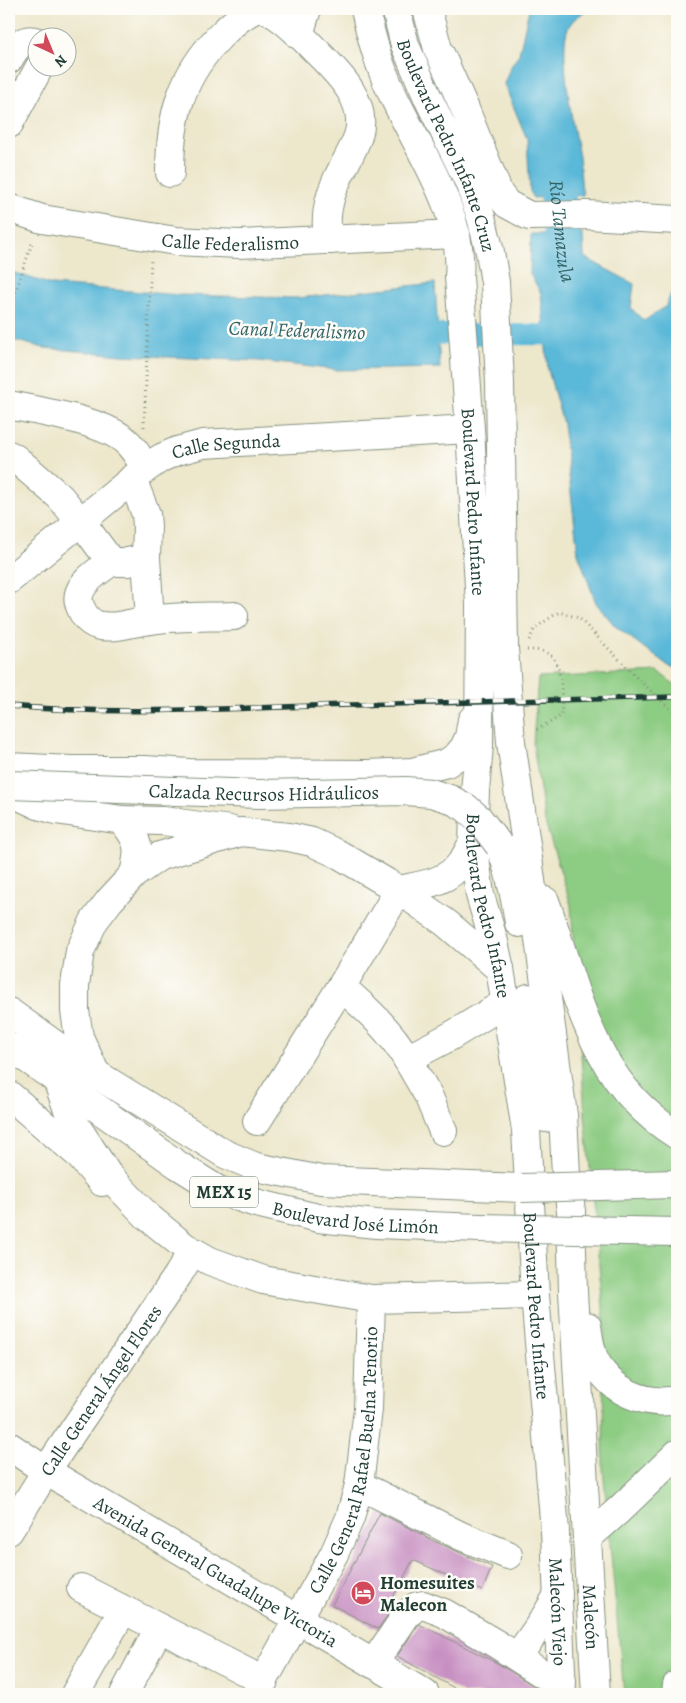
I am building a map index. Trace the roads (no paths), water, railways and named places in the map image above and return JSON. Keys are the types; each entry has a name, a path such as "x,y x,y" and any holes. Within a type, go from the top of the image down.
{"main road":[{"path":"170,172 172,128 183,90 202,57 216,40 240,19 256,9"},
{"path":"263,9 277,16 299,35 345,82 358,110 360,124 358,136 338,174 330,195 326,231 330,240"},
{"path":"299,35 308,9"},
{"name":"Boulevard Pedro Infante Cruz","path":"365,9 371,37 391,91 447,203 456,234 460,266 459,277"},
{"name":"Boulevard Pedro Infante Cruz","path":"396,9 405,45 428,98 469,182 481,217 495,282"},
{"path":"427,9 438,48 472,124 500,194 507,204 529,216 587,215 677,220"},
{"path":"9,59 20,43 28,40"},
{"path":"9,124 33,78"},
{"name":"Calle Federalismo","path":"9,208 42,219 176,241 239,244 456,234"},
{"name":"Boulevard Pedro Infante","path":"459,277 480,604 479,746 475,791 486,843 480,894 500,969 526,1130 535,1295 555,1531"},
{"name":"Boulevard Pedro Infante","path":"495,282 500,383 504,648 511,742 560,1090 563,1171 572,1212 573,1292 594,1532"},
{"path":"9,405 101,426 123,439 134,449 148,526 146,558 150,620"},
{"name":"Calle Segunda","path":"9,580 139,474 161,458 177,450 202,444 470,429"},
{"path":"9,455 60,498 99,545 110,562"},
{"path":"146,558 128,562 110,562 89,579 78,595 78,602 86,618 95,624 118,626 150,620 234,616"},
{"name":"Calzada Recursos Hidráulicos","path":"9,767 71,770 145,770 189,773 368,774 412,772 447,763 464,748 468,737 475,695 475,652 480,604"},
{"name":"Calzada Recursos Hidráulicos","path":"9,785 260,794 406,791 432,793 450,799 479,819 486,843"},
{"path":"9,791 38,805 56,810 122,820 163,821 289,837 312,842 340,855 399,890 446,923 500,969"},
{"path":"122,820 133,834 136,842 138,857 134,874"},
{"path":"96,1074 78,1038 75,1011 75,985 80,952 94,921 134,874 160,856 241,832"},
{"path":"257,1121 399,890 443,879 486,843 506,861 512,885 543,1104 555,1160 563,1171"},
{"path":"527,851 557,933 574,990 600,1052 627,1093 650,1115 677,1135"},
{"path":"341,987 364,1006 400,1046 428,1095 443,1131"},
{"path":"407,1059 451,1036 505,1002"},
{"name":"Boulevard José Limón","path":"9,1012 96,1074 225,1154 256,1167 321,1180 440,1186 521,1188 677,1184"},
{"name":"Boulevard José Limón","path":"9,1046 186,1170 218,1190 256,1203 318,1218 376,1224 674,1233"},
{"path":"57,1080 71,1118 108,1175 147,1216 188,1250"},
{"path":"9,1094 77,1153 140,1227 155,1237 188,1250 210,1262 263,1280 371,1299 535,1295"},
{"path":"572,1212 591,1350 601,1371 623,1391 648,1400 677,1400"},
{"name":"Calle General Ángel Flores","path":"9,1530 46,1471 178,1275 188,1250"},
{"name":"Calle General Rafael Buelna Tenorio","path":"260,1688 334,1554 350,1518 359,1485 368,1408 371,1299"},
{"name":"Avenida General Guadalupe Victoria","path":"9,1446 46,1471 425,1694"},
{"path":"594,1532 677,1454"},
{"path":"359,1485 461,1536 508,1555"},
{"name":"Malecón Viejo","path":"555,1531 562,1687"},
{"name":"Malecón","path":"594,1532 596,1694"},
{"path":"81,1588 159,1628 260,1688"},
{"path":"517,1656 546,1616 558,1594"},
{"path":"373,1664 406,1614 416,1606 423,1605 444,1613 517,1656 562,1687"},
{"path":"76,1694 123,1610"},
{"path":"124,1694 159,1628"},
{"path":"676,1694 677,1685"}],"water":[{"path":"529,9 599,9 585,12 577,17 568,28 565,39 568,91 583,195 533,198 530,191 527,139 504,84 510,68 519,54"},
{"path":"531,234 583,234 584,257 634,284 631,308 644,321 666,306 677,279 677,669 667,665 615,626 596,603 578,553 563,424 548,370 541,293 530,274"},
{"path":"9,271 52,285 180,295 298,298 435,283 440,368 337,370 259,361 122,355 44,348 9,339"}],"waterway":[{"name":"Río Tamazula","path":"550,148 555,166 565,268 570,283"},
{"name":"Canal Federalismo","path":"410,334 575,335"}],"railway":[{"path":"9,706 47,709 160,711 677,697"}],"place":[{"name":"Homesuites Malecon","path":"363,1593"}]}
